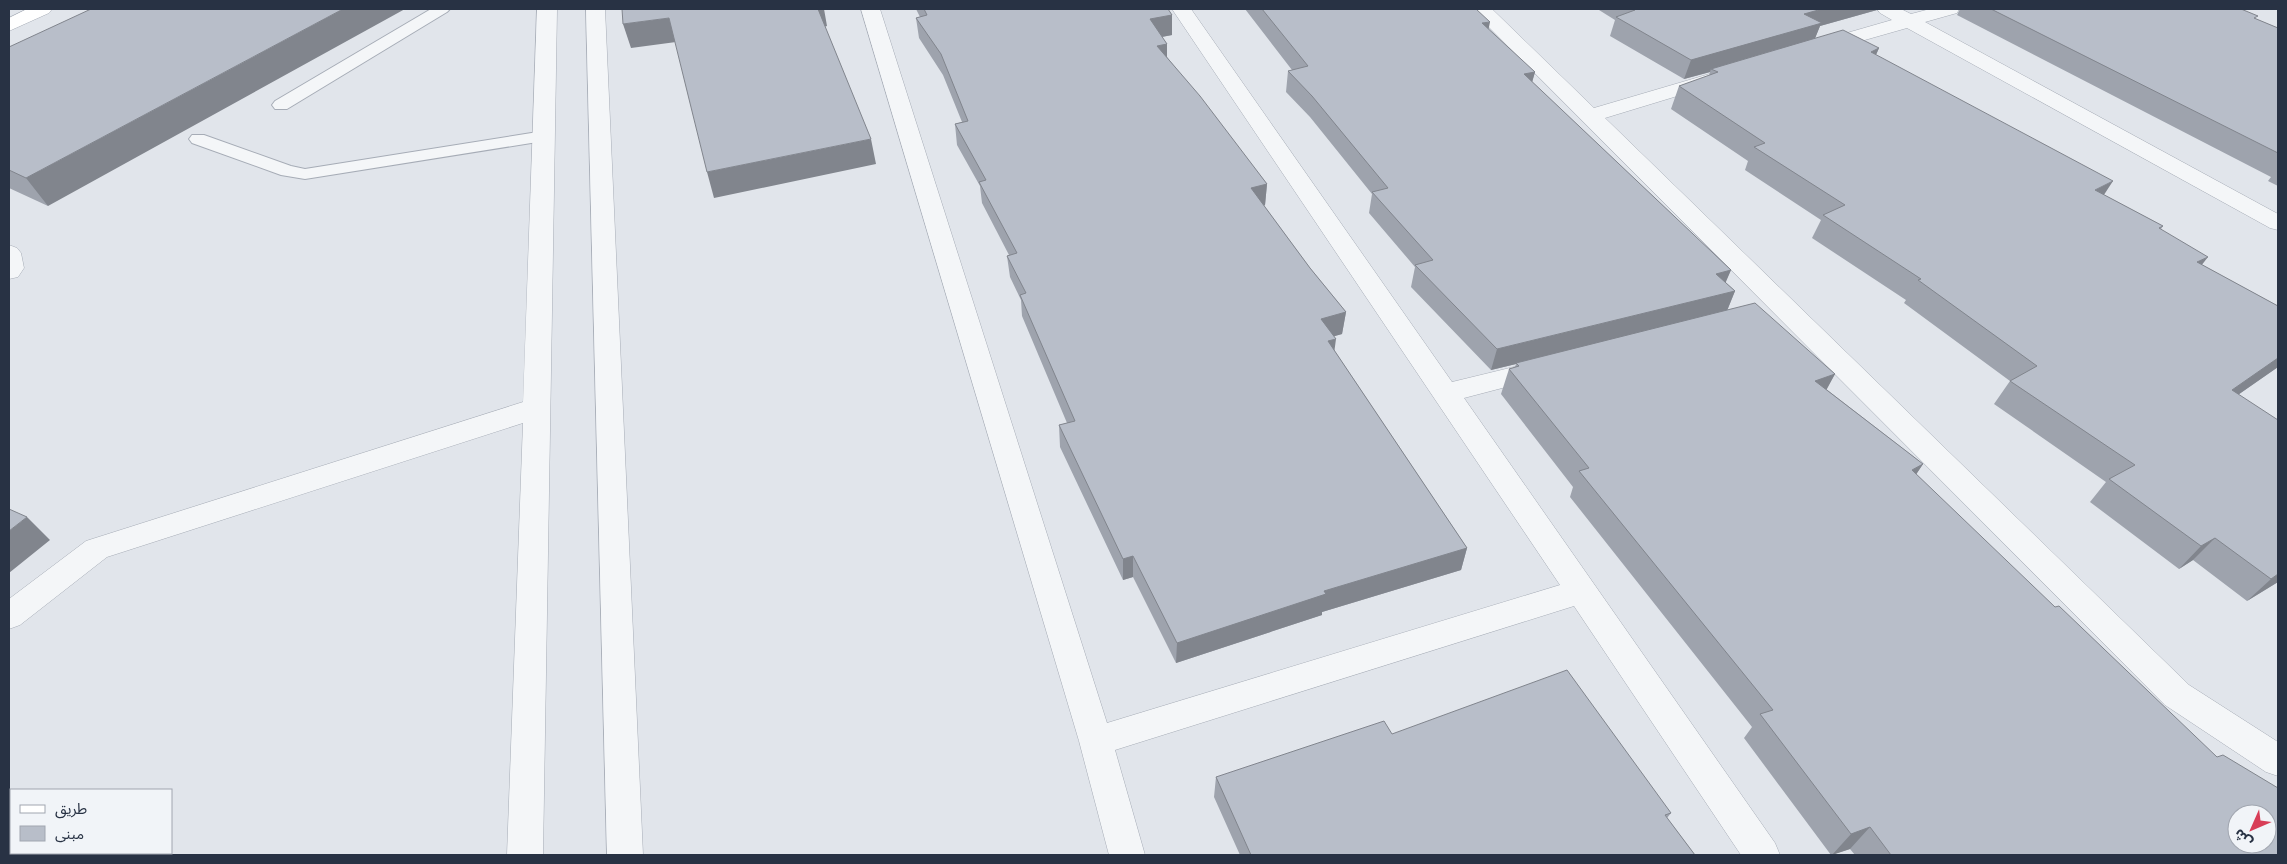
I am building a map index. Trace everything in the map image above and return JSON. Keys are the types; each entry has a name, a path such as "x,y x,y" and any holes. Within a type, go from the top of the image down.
{"main road":[{"path":"9,25 42,9"}],"street":[{"path":"525,855 547,9"},
{"path":"595,9 625,855"},
{"path":"870,9 1096,741 1128,855"},
{"path":"1182,9 1762,855"},
{"path":"1481,9 2178,695 2278,761"},
{"path":"1886,9 2278,223"},
{"path":"1805,52 1950,9"},
{"path":"1590,116 1730,74"},
{"path":"9,253 12,268 9,271"},
{"path":"1756,315 1785,308"},
{"path":"1446,393 1562,364"},
{"path":"9,616 97,549 537,408"},
{"path":"1096,741 1581,591"}],"lane":[{"path":"281,106 442,9"},
{"path":"198,138 287,171 304,174 544,136"}],"building":[{"path":"91,9 343,9 26,178 9,170 9,47"},
{"path":"622,9 818,9 871,139 707,172 669,18 623,24"},
{"path":"924,9 1168,9 1172,15 1150,19 1167,44 1157,46 1200,96 1267,184 1251,188 1310,268 1346,312 1321,319 1336,339 1328,341 1467,548 1324,591 1326,594 1177,643 1133,556 1123,559 1059,425 1075,421 1020,295 1026,293 1007,256 1017,253 979,182 986,180 955,124 968,121 941,54 916,18 927,15"},
{"path":"1262,9 1476,9 1490,22 1482,23 1535,72 1524,74 1731,270 1716,274 1735,291 1497,349 1415,265 1433,260 1372,192 1388,188 1312,96 1288,71 1308,66"},
{"path":"1632,9 1822,9 1804,14 1822,23 1691,60 1616,17 1635,10"},
{"path":"1991,9 2241,9 2258,16 2254,18 2278,28 2278,153"},
{"path":"1843,30 1879,48 1871,52 2113,181 2095,190 2163,226 2159,228 2208,257 2197,262 2278,306 2278,358 2232,390 2278,420 2278,574 2271,579 2215,538 2201,546 2109,479 2135,465 2010,381 2037,366 1918,280 1921,279 1823,215 1845,205 1754,147 1765,143 1679,86 1718,72 1711,69"},
{"path":"1755,303 1835,374 1815,381 1923,464 1912,470 2055,607 2059,606 2217,757 2223,755 2278,788 2278,855 1891,855 1870,827 1851,834 1760,714 1773,710 1579,471 1589,468 1509,369 1519,366 1516,363"},
{"path":"9,509 27,517 9,531"},
{"path":"1567,670 1671,813 1665,815 1695,855 1251,855 1216,777 1384,721 1392,734"}]}
